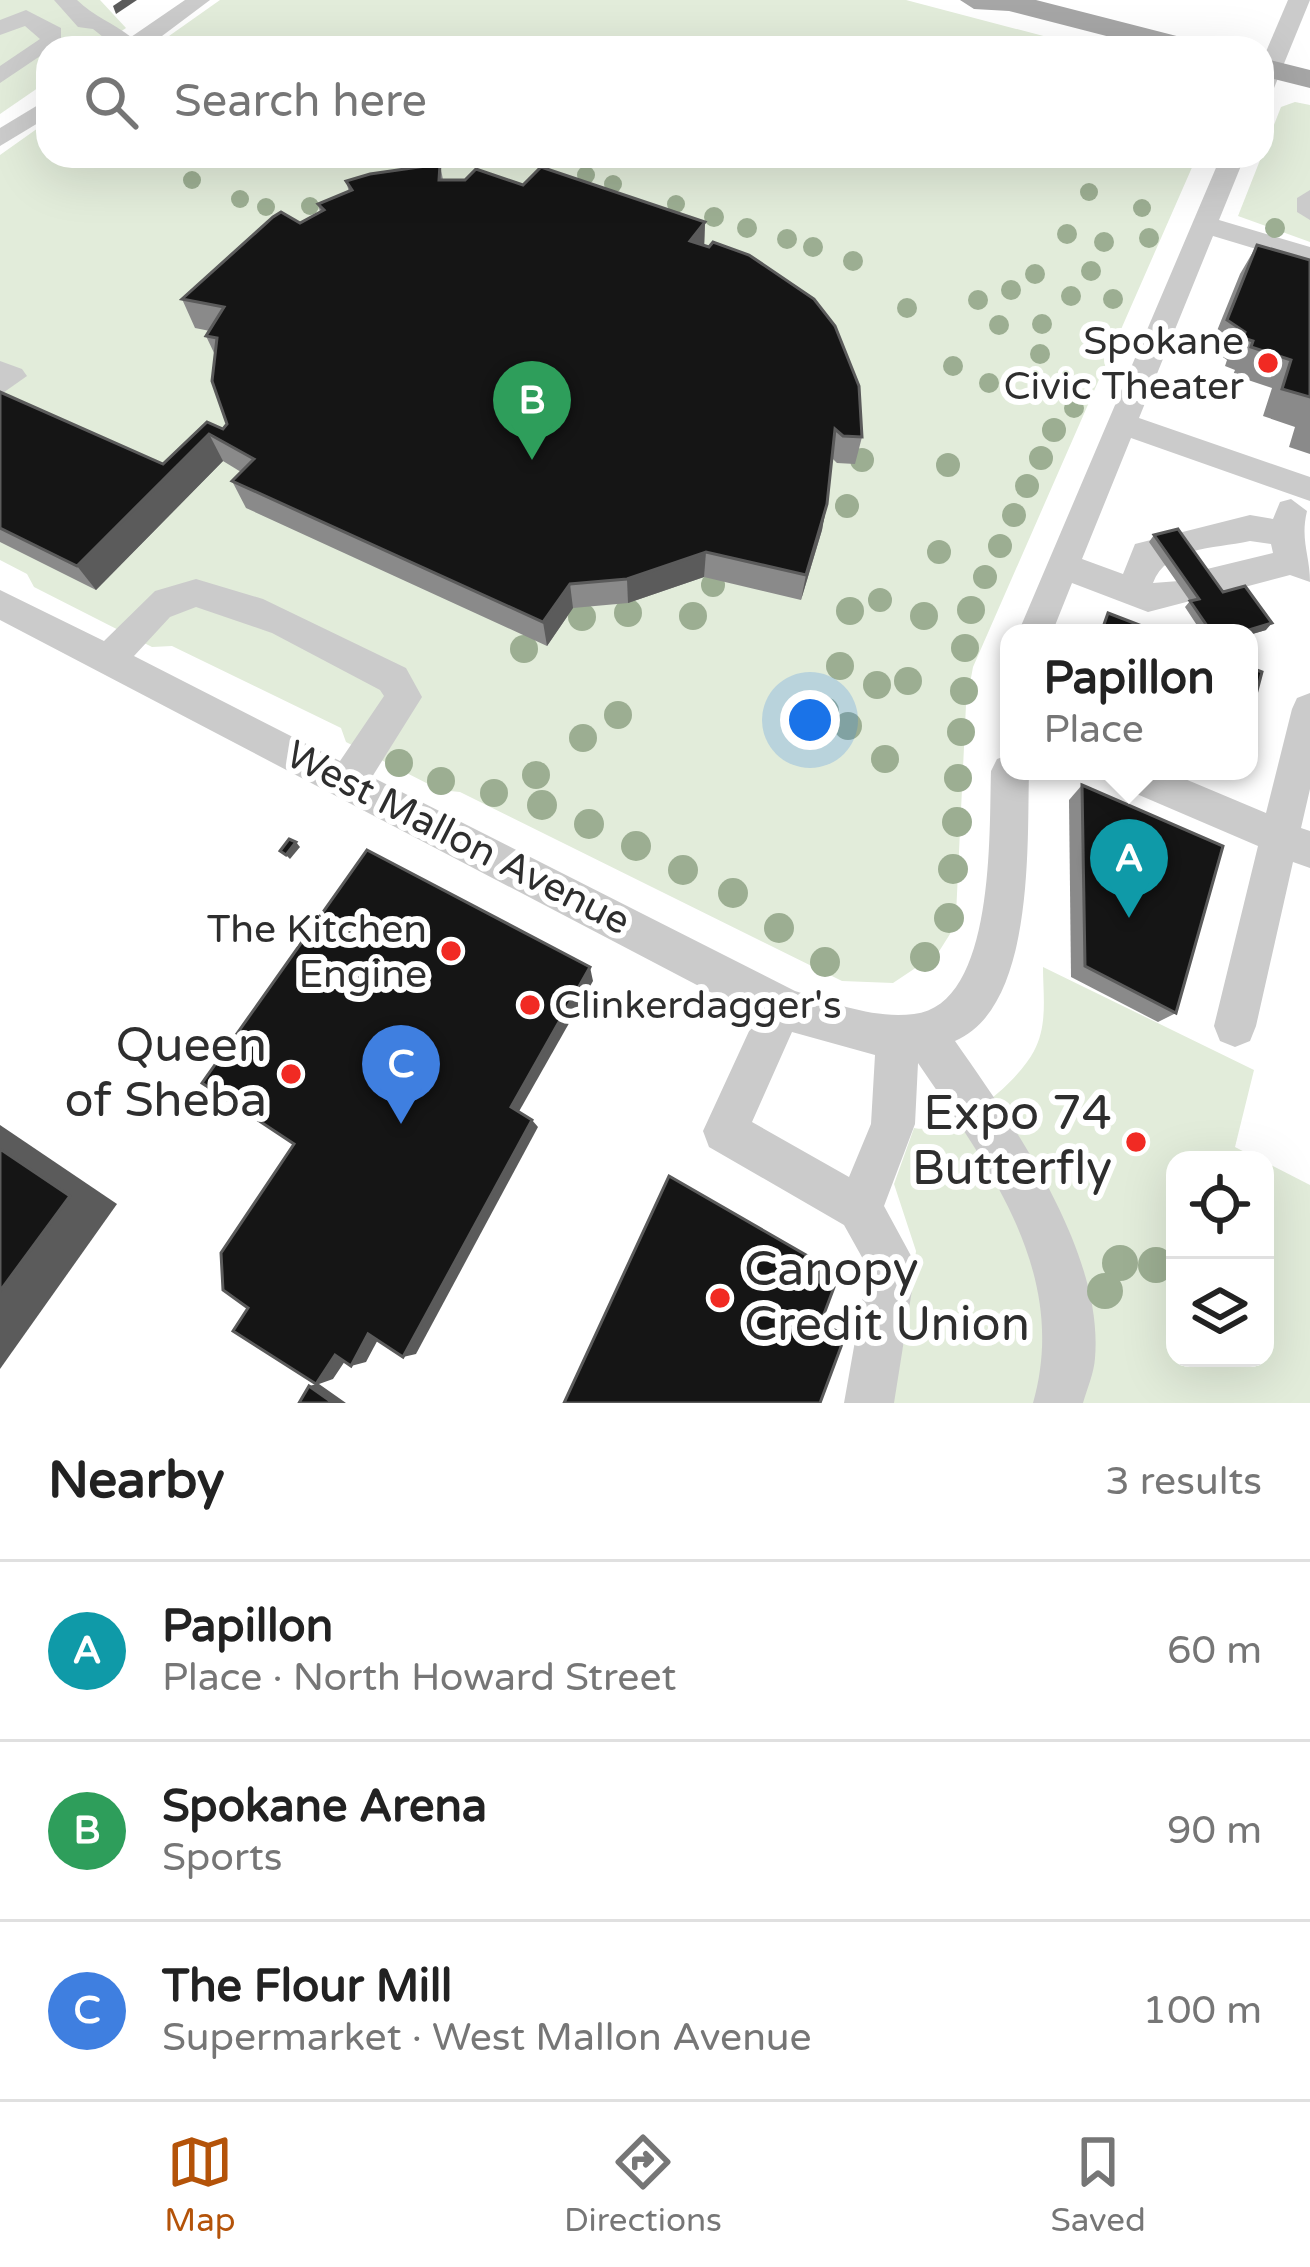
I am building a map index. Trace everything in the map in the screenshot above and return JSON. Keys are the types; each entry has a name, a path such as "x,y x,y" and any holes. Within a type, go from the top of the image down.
{"main road":[{"path":"958,0 996,18 1066,36"},
{"path":"974,0 1056,7 1150,36"},
{"path":"1274,79 1310,79"},
{"path":"1274,84 1310,100"}],"street":[{"path":"65,0 86,22 99,23 116,36"},
{"path":"89,0 104,16 99,23"},
{"path":"148,36 199,0"},
{"path":"1274,56 1299,0"},
{"path":"0,28 26,17 51,36"},
{"path":"0,76 36,52"},
{"path":"0,140 36,114"},
{"path":"1039,624 1228,168"},
{"path":"1310,198 1310,212"},
{"path":"1203,224 1310,256"},
{"path":"0,371 11,376 0,386"},
{"path":"1121,423 1304,487 1293,553"},
{"path":"1170,571 1250,528 1293,553"},
{"path":"1063,566 1170,571 1293,553"},
{"path":"109,660 163,604 194,590 224,598 393,679 404,697 398,711 348,781"},
{"name":"West Mallon Avenue","path":"0,604 782,1007 830,1028 911,1038"},
{"path":"1235,1026 1295,843 1310,709"},
{"path":"911,1038 946,1027 973,1004 998,944 1009,780"},
{"path":"1145,780 1295,843"},
{"path":"782,1007 725,1131 860,1209 892,1265 869,1403"},
{"path":"860,1209 893,1124 911,1038"},
{"path":"911,1038 1003,1149 1041,1231 1070,1339 1058,1403"}],"green space":[{"path":"0,0 100,0 126,28 114,36 36,36 36,89 0,114"},
{"path":"220,0 906,0 1043,36 169,36"},
{"path":"1295,102 1310,105 1310,242 1238,216 1257,168 1274,168 1274,125 1281,107"},
{"path":"36,130 36,168 1192,168 973,667 966,705 956,915 938,953 893,983 842,981 460,792 440,790 346,742 341,728 172,646 152,647 34,587 27,574 0,560 0,155"},
{"path":"1043,967 1254,1070 1235,1147 1243,1151 1166,1151 1166,1367 1274,1367 1274,1167 1310,1185 1310,1403 888,1403 905,1338 916,1251 894,1184 914,1128 947,1124 998,1093 1034,1051 1044,1010"}],"building":[{"path":"440,168 439,180 465,180 476,169 523,185 544,168 705,222 690,241 709,247 713,242 749,255 814,299 835,326 859,386 862,437 843,436 835,429 827,504 806,575 706,552 627,579 570,584 543,622 232,481 254,459 209,434 77,566 0,528 0,392 163,464 207,422 223,429 227,424 212,381 217,338 206,336 224,307 182,299 273,217 281,212 300,223 324,210 318,204 352,190 346,181 370,174"},
{"path":"1257,245 1310,260 1310,397 1282,389 1291,360 1251,347 1253,341 1243,338 1245,332 1227,320"},
{"path":"1178,529 1223,592 1245,586 1272,623 1258,627 1206,624 1190,601 1199,599 1154,535"},
{"path":"1108,613 1137,624 1104,624"},
{"path":"1082,785 1223,846 1176,1013 1085,966"},
{"path":"289,839 296,842 286,855 280,851"},
{"path":"367,850 590,967 511,1107 532,1120 403,1357 368,1334 351,1366 335,1355 316,1384 233,1331 248,1308 223,1290 221,1253 294,1144 202,1083"},
{"path":"0,1149 70,1196 0,1291"},
{"name":"Canopy Credit Union","path":"669,1176 839,1274 821,1322 845,1336 820,1403 564,1403"},
{"path":"309,1386 333,1403 299,1403"}],"place":[{"name":"Spokane Civic Theater","path":"1268,363"},
{"name":"Spokane Arena","path":"532,460"},
{"name":"Papillon","path":"1129,918"},
{"name":"The Kitchen Engine","path":"451,951"},
{"name":"Clinkerdagger's","path":"530,1005"},
{"name":"Queen of Sheba","path":"291,1074"},
{"name":"The Flour Mill","path":"401,1124"},
{"name":"Expo 74 Butterfly","path":"1136,1142"},
{"name":"Canopy Credit Union","path":"720,1298"}]}
